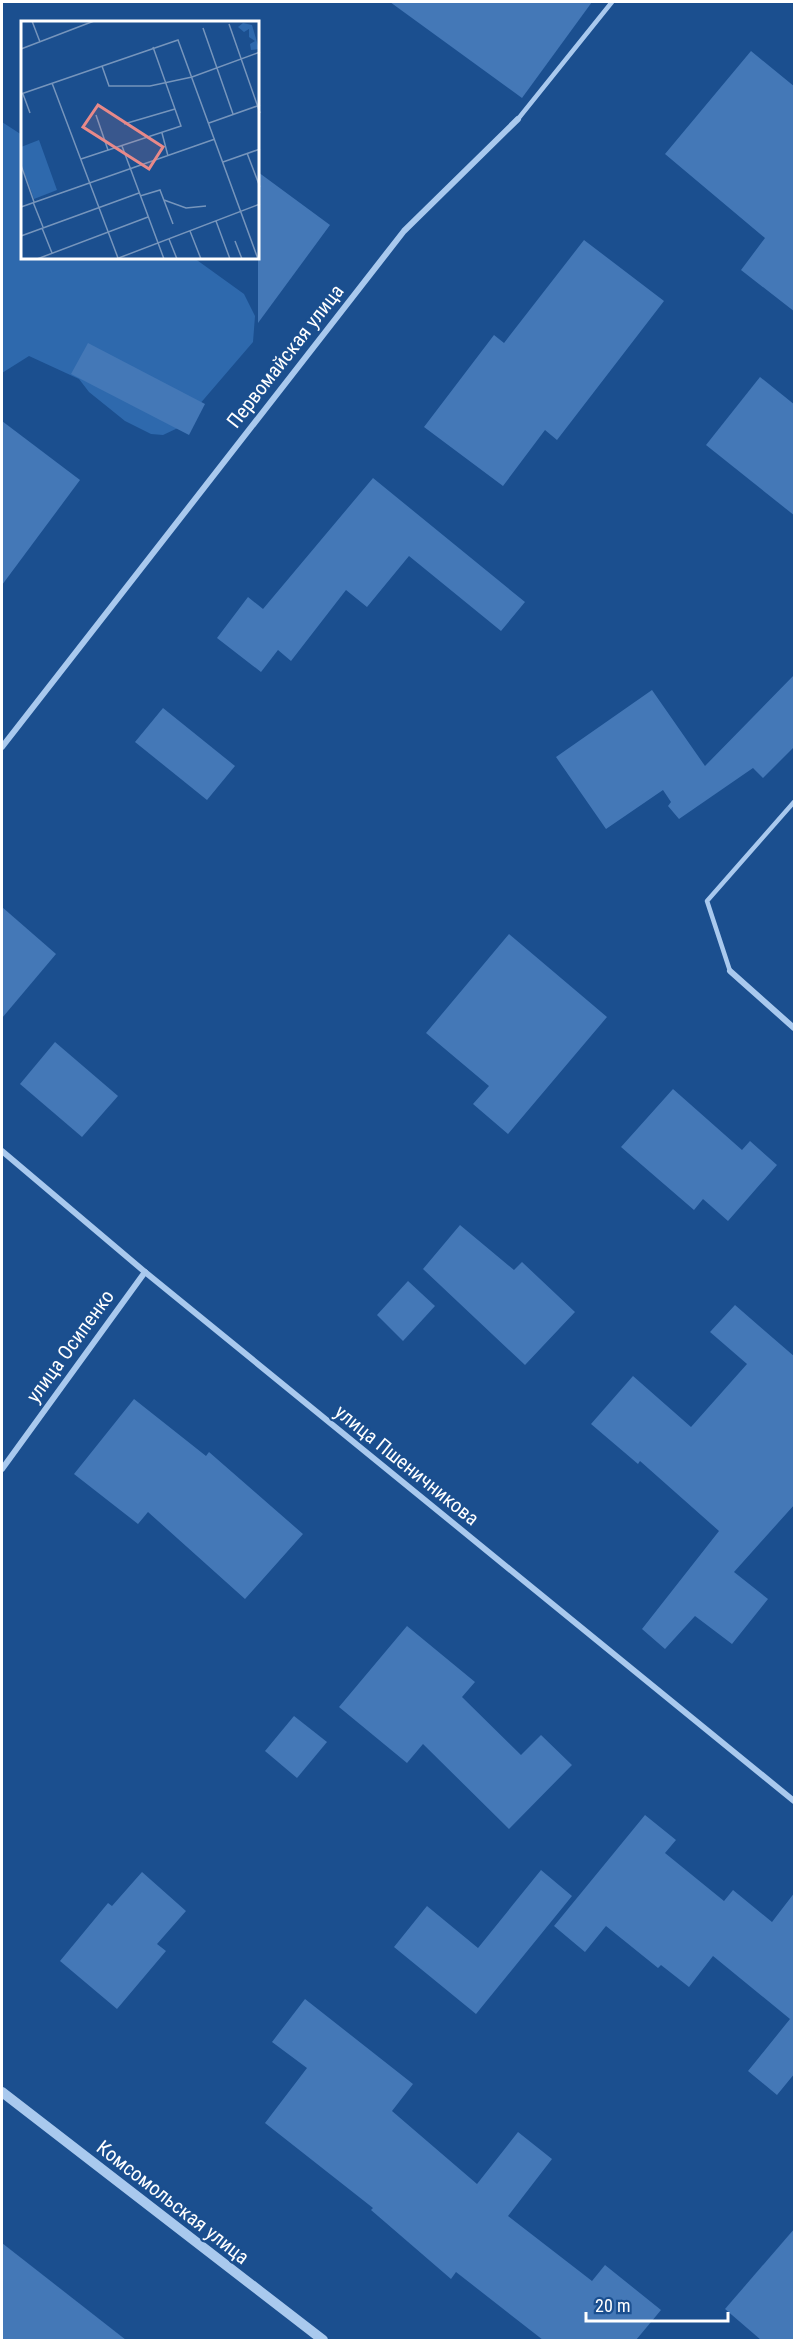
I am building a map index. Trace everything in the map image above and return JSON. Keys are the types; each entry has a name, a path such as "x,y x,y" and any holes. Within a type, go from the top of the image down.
{"street":[{"name":"Первомайская улица","path":"2,747 404,231 518,119"},
{"path":"730,971 795,1028"},
{"name":"улица Пшеничникова","path":"2,1151 145,1272 795,1801"},
{"name":"улица Осипенко","path":"2,1468 145,1272"},
{"name":"Комсомольская улица","path":"2,2092 323,2340"}],"lane":[{"name":"Первомайская улица","path":"518,119 612,2"},
{"path":"730,971 708,901 795,802"}],"shaded area":[{"path":"2,122 21,134 21,260 197,260 244,294 255,316 253,342 180,427 163,435 151,434 125,421 89,392 79,379 29,356 2,373"}],"building":[{"path":"390,2 592,2 522,98"},
{"path":"751,51 795,87 795,312 741,270 765,238 665,154"},
{"path":"260,173 330,225 258,323 258,260 260,260"},
{"path":"584,240 664,301 557,440 545,430 503,486 424,427 494,335 504,343"},
{"path":"88,343 205,404 189,435 71,374"},
{"path":"760,377 795,405 795,516 706,445"},
{"path":"2,421 80,480 2,585"},
{"path":"373,478 525,602 501,631 409,556 367,607 346,590 291,661 278,650 261,672 217,638 248,597 263,609"},
{"path":"795,674 795,746 763,778 753,768 679,819 668,806 671,802 663,790 606,829 556,757 652,690 705,766"},
{"path":"163,708 235,766 207,800 135,742"},
{"path":"2,907 56,954 2,1018"},
{"path":"509,934 607,1017 508,1134 473,1104 489,1086 426,1033"},
{"path":"55,1042 118,1096 82,1137 20,1084"},
{"path":"673,1089 742,1150 750,1141 777,1165 728,1221 703,1199 694,1210 621,1147"},
{"path":"460,1225 514,1270 522,1262 575,1312 525,1365 423,1269"},
{"path":"408,1281 435,1306 403,1341 377,1315"},
{"path":"735,1305 795,1357 795,1504 734,1572 768,1599 732,1644 695,1616 665,1649 642,1629 719,1531 640,1461 638,1464 591,1424 633,1376 691,1427 747,1364 710,1332"},
{"path":"134,1399 206,1456 209,1452 303,1534 245,1599 148,1512 138,1524 74,1474"},
{"path":"407,1626 475,1682 462,1697 521,1755 541,1735 572,1765 509,1829 423,1744 407,1763 339,1707"},
{"path":"294,1716 327,1742 297,1778 265,1751"},
{"path":"645,1815 676,1840 665,1853 724,1901 733,1890 772,1922 795,1892 795,2073 777,2095 748,2071 790,2019 713,1956 689,1987 661,1965 658,1968 606,1926 585,1952 554,1926"},
{"path":"541,1870 572,1896 476,2014 394,1947 427,1906 478,1948"},
{"path":"142,1872 186,1911 157,1944 166,1951 117,2009 60,1961 108,1903 112,1906"},
{"path":"305,1999 413,2084 392,2111 477,2184 518,2132 552,2159 508,2216 592,2281 605,2265 661,2310 636,2340 543,2340 456,2272 451,2279 371,2210 373,2208 265,2123 307,2068 272,2042"},
{"path":"795,2228 795,2340 761,2340 725,2309"},
{"path":"2,2243 126,2340 2,2340"}]}
